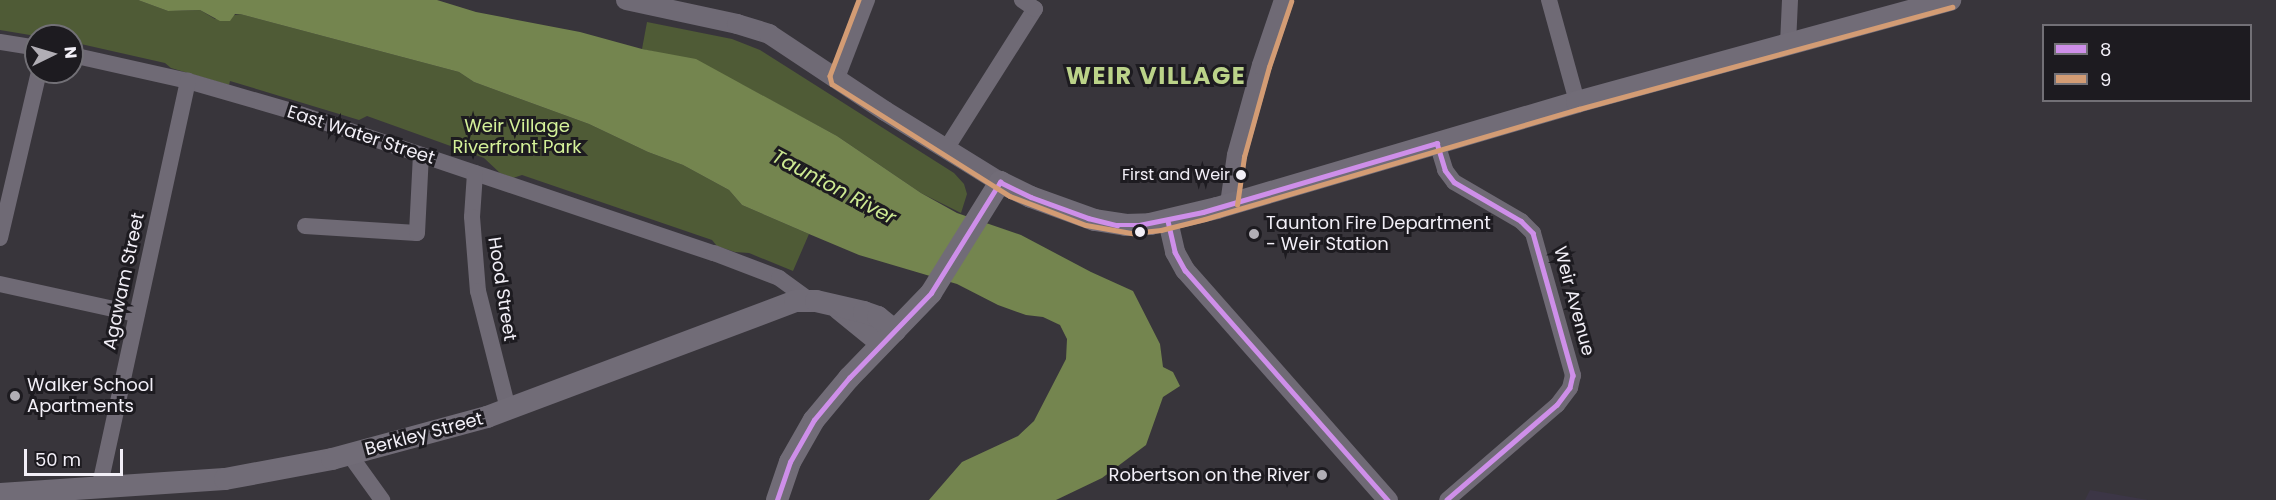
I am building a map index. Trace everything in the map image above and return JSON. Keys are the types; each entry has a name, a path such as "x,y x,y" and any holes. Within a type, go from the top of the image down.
{"main road":[{"path":"777,500 790,462 809,428 835,394 936,285 1000,182 1047,204 1102,222 1132,226 1168,221 1577,102 1950,0"},
{"name":"East Water Street","path":"819,302 878,317 888,337"},
{"name":"Berkley Street","path":"0,494 225,479 349,454 441,431 508,409 771,308 819,302"}],"street":[{"path":"626,0 759,30 784,42 1000,182"},
{"path":"837,78 867,0"},
{"path":"946,149 1035,9 1022,0"},
{"path":"1230,204 1237,155 1262,65 1284,0"},
{"path":"1549,0 1577,102"},
{"path":"1788,44 1790,0"},
{"path":"0,42 24,46"},
{"name":"East Water Street","path":"84,58 188,81 288,110 421,154 771,274 819,302"},
{"name":"Agawam Street","path":"99,489 188,81"},
{"path":"0,238 36,84"},
{"name":"Weir Avenue","path":"1437,143 1445,170 1454,182 1521,221 1533,233 1573,369 1572,384 1562,400 1447,500"},
{"path":"305,226 417,233 421,154"},
{"name":"Hood Street","path":"475,173 472,217 478,291 508,409"},
{"path":"1168,221 1175,252 1185,270 1388,500"},
{"path":"0,284 137,315"},
{"path":"349,454 382,500"}],"shaded area":[{"path":"2090,490 2148,500 2085,500"}],"green space":[{"name":"Weir Village Riverfront Park","path":"0,0 138,0 168,11 200,10 215,19 240,14 459,72 474,82 589,124 648,152 683,165 729,190 742,205 809,234 793,271 749,253 735,252 717,246 712,240 522,175 513,178 500,173 484,158 367,116 359,120 230,81 229,85 171,68 165,63 84,45 84,24 24,24 24,34 0,30"},
{"path":"647,22 732,39 760,50 954,173 964,184 967,194 961,213 921,193 837,136 741,84 660,53 642,49"}],"water":[{"name":"Taunton River","path":"138,0 437,0 476,12 580,32 642,49 696,59 837,136 921,193 957,213 1021,235 1133,291 1160,344 1163,367 1173,372 1180,386 1163,397 1146,445 1102,478 1056,500 929,500 962,462 1018,436 1034,421 1066,359 1067,339 1060,325 1043,317 1026,315 998,305 957,284 859,255 809,234 742,205 729,190 683,165 648,152 589,124 474,82 459,72 240,14 235,14 230,21 220,21 200,10 168,11"}],"transit line":[{"name":"9","path":"859,0 830,76 832,84 1010,196 1086,225 1132,233 1161,230 1205,219 1579,109 1952,7"},
{"name":"9","path":"1237,205 1244,157 1269,67 1291,2"},
{"name":"8","path":"777,500 790,462 814,420 849,378 931,293 1000,182 1031,197 1088,218 1117,225 1139,225 1203,212 1437,143 1445,170 1454,182 1521,221 1533,233 1573,375 1570,388 1557,405 1447,500"},
{"name":"8","path":"1168,221 1175,252 1185,270 1388,500"}],"place":[{"name":"First and Weir","path":"1241,175"},
{"name":"Taunton Fire Department - Weir Station","path":"1254,234"},
{"name":"Walker School Apartments","path":"15,396"},
{"name":"Robertson on the River","path":"1322,475"}],"district":[{"name":"WEIR VILLAGE","path":"1156,76"}]}
